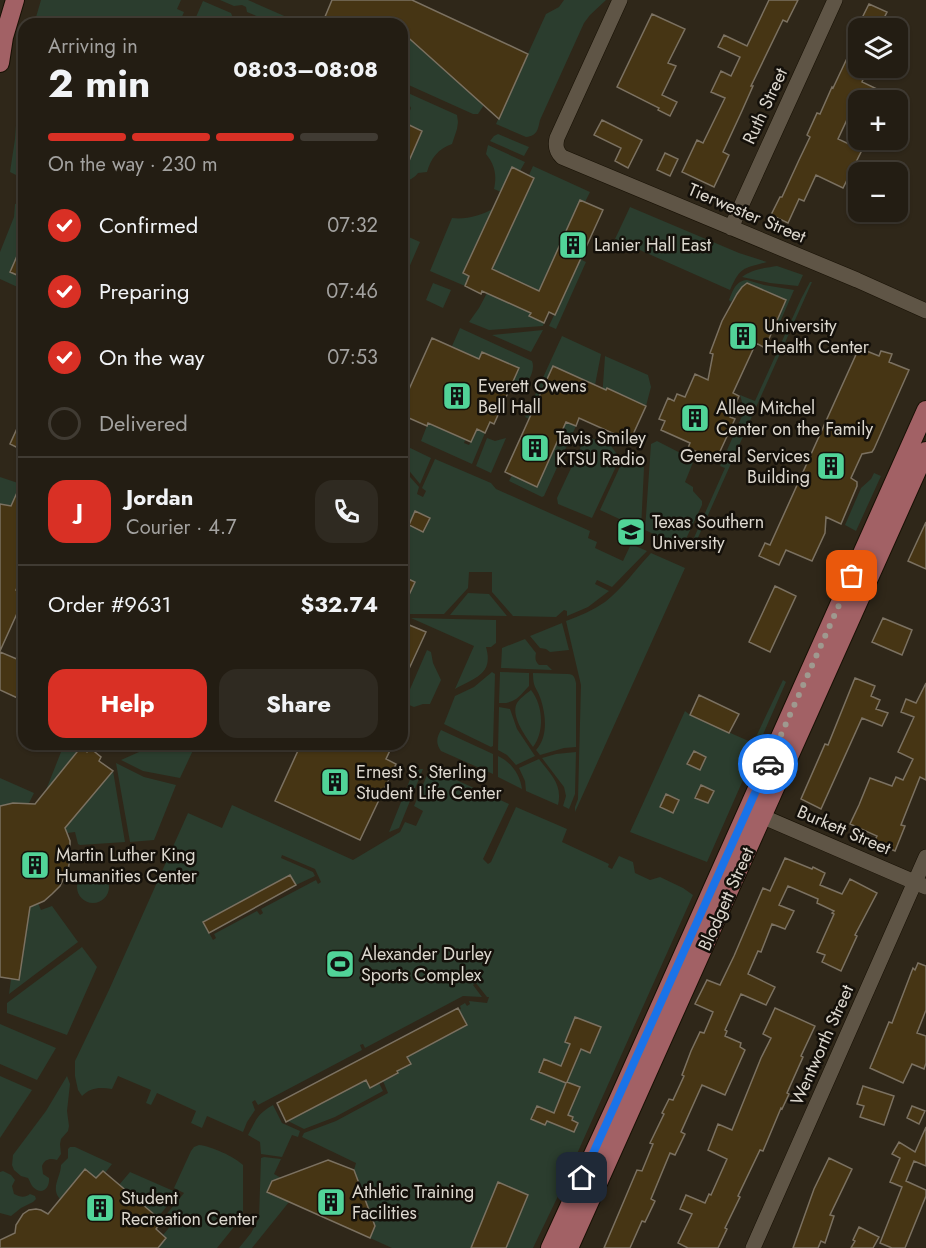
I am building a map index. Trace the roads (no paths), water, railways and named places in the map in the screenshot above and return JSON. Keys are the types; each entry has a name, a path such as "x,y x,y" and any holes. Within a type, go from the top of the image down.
{"main road":[{"path":"0,63 4,37 15,0"},
{"name":"Blodgett Street","path":"569,1248 625,1103 851,599 926,410"},
{"name":"Blodgett Street","path":"851,599 926,451"},
{"name":"Blodgett Street","path":"550,1248 625,1103"}],"street":[{"name":"Tierwester Street","path":"620,0 557,138 558,153 570,161 926,311"},
{"name":"Ruth Street","path":"731,228 835,0"},
{"name":"Burkett Street","path":"755,813 921,884"},
{"name":"Wentworth Street","path":"753,1248 921,884 926,857"}],"place":[{"name":"Lanier Hall East","path":"573,245"},
{"name":"University Health Center","path":"743,336"},
{"name":"Everett Owens Bell Hall","path":"457,396"},
{"name":"Allee Mitchel Center on the Family","path":"695,418"},
{"name":"Tavis Smiley KTSU Radio","path":"535,448"},
{"name":"General Services Building","path":"831,466"},
{"name":"Texas Southern University","path":"631,532"},
{"name":"Ernest S. Sterling Student Life Center","path":"335,782"},
{"name":"Martin Luther King Humanities Center","path":"35,865"},
{"name":"Alexander Durley Sports Complex","path":"340,964"},
{"name":"Athletic Training Facilities","path":"331,1202"},
{"name":"Student Recreation Center","path":"100,1208"}]}
